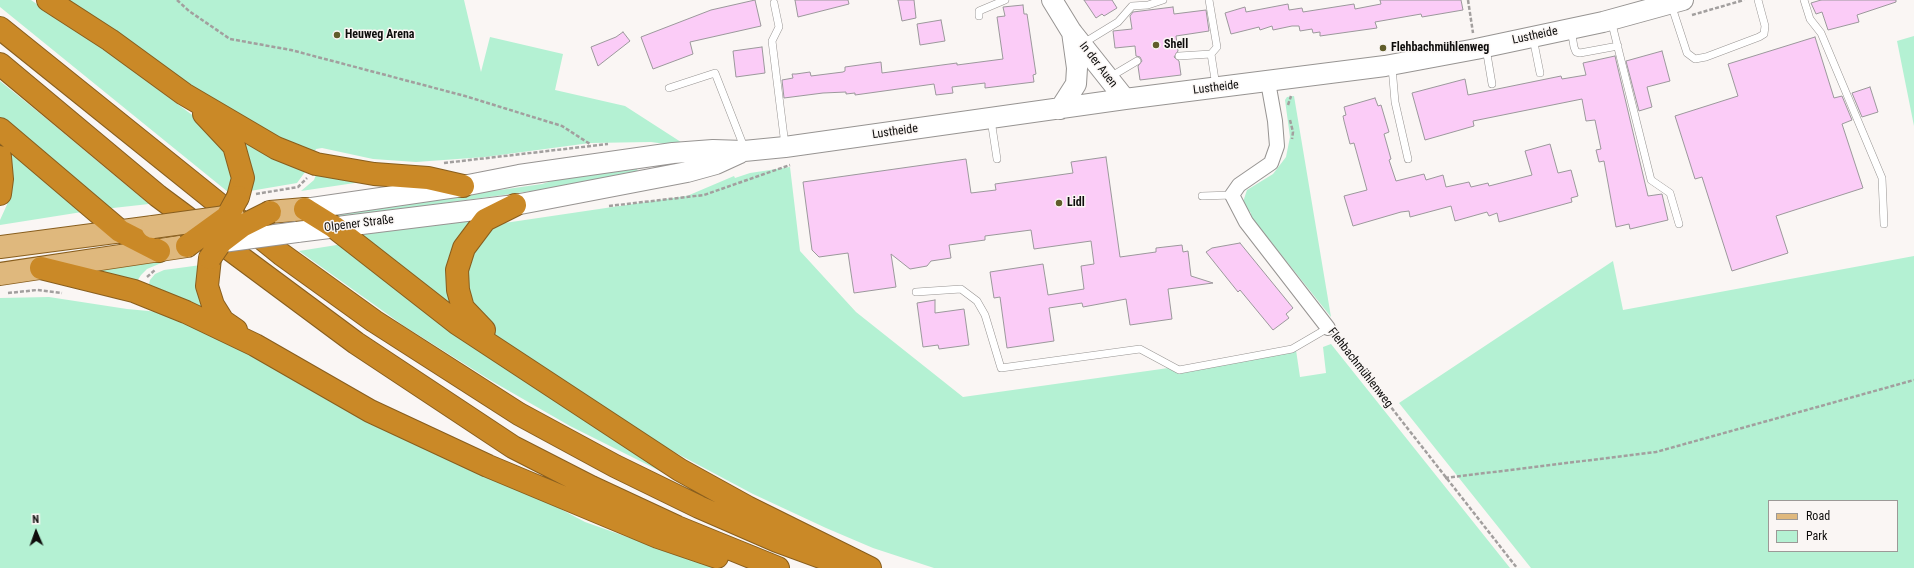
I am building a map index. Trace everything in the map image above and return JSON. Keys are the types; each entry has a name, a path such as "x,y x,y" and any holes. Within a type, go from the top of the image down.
{"highway":[{"path":"48,0 110,40 184,94 276,148 316,164 374,174 428,178 463,186"},
{"path":"0,28 281,254 374,321 519,414 615,466 699,507 777,540 851,568"},
{"path":"0,64 177,210 356,343 513,447 591,487 677,527 778,568"},
{"path":"184,94 234,146 244,178 238,197 227,217 187,246"},
{"path":"0,129 120,231 158,251"},
{"path":"0,157 2,179 0,194"},
{"path":"515,205 485,220 464,248 457,270 458,283 464,308 524,368"},
{"path":"305,209 334,227 458,324 705,485 870,568"},
{"path":"255,345 223,321 213,305 208,286 216,250 242,226 270,212"},
{"path":"41,268 139,293 186,312 255,345 370,411 488,466 658,538 709,555 757,568"}],"main road":[{"name":"In der Auen","path":"1052,0 1077,37 1125,99"},
{"name":"Lustheide","path":"696,151 744,151 788,156 990,119 1125,99 1268,82 1391,65 1571,29 1677,2"},
{"name":"In der Auen","path":"1060,109 1076,84 1077,37"},
{"name":"Olpener Straße","path":"0,247 227,217 305,209 463,186 519,175 696,151"},
{"name":"Lustheide","path":"716,164 744,151"},
{"name":"Olpener Straße","path":"0,274 187,246 216,250 297,232 515,205 687,172 716,164"}],"street":[{"path":"1232,195 1239,185 1271,163 1277,146 1275,121 1268,82"},
{"name":"Flehbachmühlenweg","path":"1232,195 1246,222 1328,328"}],"lane":[{"path":"979,16 979,11 1005,0"},
{"path":"1077,37 1118,22 1132,6 1163,0"},
{"path":"1179,56 1211,54 1217,47 1209,0"},
{"path":"1677,2 1687,54 1695,59 1726,50 1764,34 1766,26 1758,0"},
{"path":"1804,0 1810,19 1821,33 1882,178 1884,224"},
{"path":"774,3 779,27 772,42 788,156"},
{"path":"1611,20 1651,180 1670,193 1679,224"},
{"path":"1571,29 1576,52 1580,53 1618,46"},
{"path":"1533,37 1540,73"},
{"path":"1481,48 1492,84"},
{"path":"1211,54 1216,88"},
{"path":"1108,78 1137,61"},
{"path":"1391,65 1395,102 1408,159"},
{"path":"669,88 715,72 742,142 744,151"},
{"path":"990,119 997,159"},
{"path":"1202,196 1232,195"},
{"path":"916,292 961,289 976,301 985,315 1001,368 1140,349 1179,370 1292,349 1328,328"}],"path":[{"path":"177,0 189,11 230,39 291,50 465,96 562,126 591,145"},
{"path":"1468,0 1481,48"},
{"path":"602,206 704,195 788,156"},
{"name":"Flehbachmühlenweg","path":"1328,328 1517,568"},
{"path":"1445,478 1656,452 1914,380"}],"green space":[{"path":"0,0 31,0 117,59 203,123 226,147 232,178 228,192 0,7"},
{"path":"69,0 464,0 481,72 490,37 563,54 555,90 625,106 684,144 673,145 651,142 590,143 485,157 416,162 373,159 322,148 316,149 313,155 235,117"},
{"path":"1914,36 1914,126 1897,41"},
{"path":"0,81 149,204 104,209 0,117"},
{"path":"1294,96 1331,317 1251,217 1251,213 1243,202 1247,190 1273,174 1286,157 1290,137 1285,100 1287,97"},
{"path":"235,134 308,168 297,183 250,191"},
{"path":"4,141 82,212 0,225 0,220 10,198 13,181 11,164"},
{"path":"790,167 800,251 856,312 963,397 1296,350 1300,377 1326,373 1323,347 1331,344 1510,568 934,568 873,548 826,528 753,494 676,453 624,422 499,339 485,327 468,303 465,264 491,225 687,196 734,176 735,178 750,173"},
{"path":"636,168 639,172 619,179 336,218 327,215 542,184 575,174"},
{"path":"317,172 368,181 301,191 314,180"},
{"path":"475,220 461,316 352,234"},
{"path":"343,244 520,377 674,478 570,426 490,380 404,326 299,251"},
{"path":"1914,256 1914,568 1531,568 1399,403 1613,261 1623,310"},
{"path":"166,261 147,269 136,283 84,271"},
{"path":"201,265 213,318 148,288 150,280 155,274 164,270"},
{"path":"49,297 127,309 159,312 386,416 585,522 715,568 0,568 0,298"}],"building":[{"path":"755,0 761,26 690,42 693,54 653,69 641,37 711,10"},
{"path":"795,0 848,0 849,4 798,17"},
{"path":"898,0 914,0 916,18 902,21"},
{"path":"1084,0 1112,0 1117,8 1104,16 1102,14 1096,18"},
{"path":"1380,0 1461,0 1463,10 1422,17 1421,14 1375,22 1377,28 1320,36 1320,32 1313,33 1312,29 1300,31 1299,26 1273,30 1272,26 1260,30 1259,27 1231,34 1225,13 1245,7 1246,12 1288,4 1289,10 1302,8 1303,12 1354,4 1355,9 1381,4"},
{"path":"1821,0 1896,0 1896,2 1857,15 1859,22 1828,30 1822,12 1816,14 1811,3"},
{"path":"1023,5 1024,14 1027,14 1036,74 1033,75 1034,82 985,88 985,83 952,87 953,93 936,95 934,84 855,95 855,93 846,94 846,92 823,93 784,98 782,80 793,78 792,74 810,72 811,76 843,72 845,71 845,67 881,62 882,73 957,63 957,65 1003,59 997,17 1005,16 1003,7"},
{"path":"1173,7 1174,14 1206,10 1209,31 1176,36 1178,51 1174,57 1179,61 1181,75 1140,80 1138,66 1142,61 1140,57 1136,56 1135,46 1115,48 1113,31 1132,29 1130,16 1133,12"},
{"path":"941,20 945,41 920,45 917,24"},
{"path":"623,32 630,41 598,66 591,47 616,37"},
{"path":"1815,37 1834,98 1842,96 1852,120 1842,124 1863,188 1776,216 1788,253 1732,271 1702,177 1695,179 1675,116 1738,96 1728,64"},
{"path":"762,47 765,73 736,77 733,51"},
{"path":"1662,51 1670,81 1647,87 1652,107 1639,111 1626,61"},
{"path":"1615,56 1648,196 1662,194 1668,220 1630,229 1629,224 1616,227 1604,161 1599,162 1596,150 1601,149 1595,120 1586,121 1582,99 1473,121 1474,126 1425,140 1412,93 1465,79 1468,95 1561,76 1562,79 1586,75 1583,63"},
{"path":"1870,87 1878,112 1862,117 1852,93"},
{"path":"1375,98 1378,106 1381,105 1389,132 1384,134 1391,159 1389,160 1396,181 1424,174 1426,180 1443,175 1446,187 1469,182 1471,187 1488,183 1489,186 1532,175 1525,151 1550,144 1558,173 1571,170 1578,196 1571,198 1572,202 1499,222 1497,213 1489,216 1487,212 1455,221 1451,206 1410,217 1409,211 1401,212 1353,226 1344,196 1367,190 1354,143 1350,144 1343,116 1346,115 1344,107"},
{"path":"1106,157 1120,257 1156,252 1156,248 1182,245 1183,252 1188,251 1191,276 1213,283 1168,289 1172,319 1130,325 1126,299 1083,307 1082,303 1049,308 1054,341 1007,348 1000,297 994,298 990,272 1043,264 1048,295 1084,289 1081,266 1094,264 1091,241 1034,249 1031,230 985,236 985,240 949,245 951,258 931,261 927,266 910,269 891,254 896,287 854,293 848,253 819,257 812,250 803,182 966,159 971,193 996,190 995,184 1073,173 1071,162"},
{"path":"1240,243 1293,308 1286,314 1289,318 1273,330 1240,290 1238,292 1206,252 1212,248"},
{"path":"935,300 935,313 964,309 969,345 939,349 938,345 923,347 917,303"}],"place":[{"name":"Heuweg Arena","path":"337,35"},
{"name":"Shell","path":"1156,45"},
{"name":"Flehbachmühlenweg","path":"1383,48"},
{"name":"Lidl","path":"1059,203"}]}
